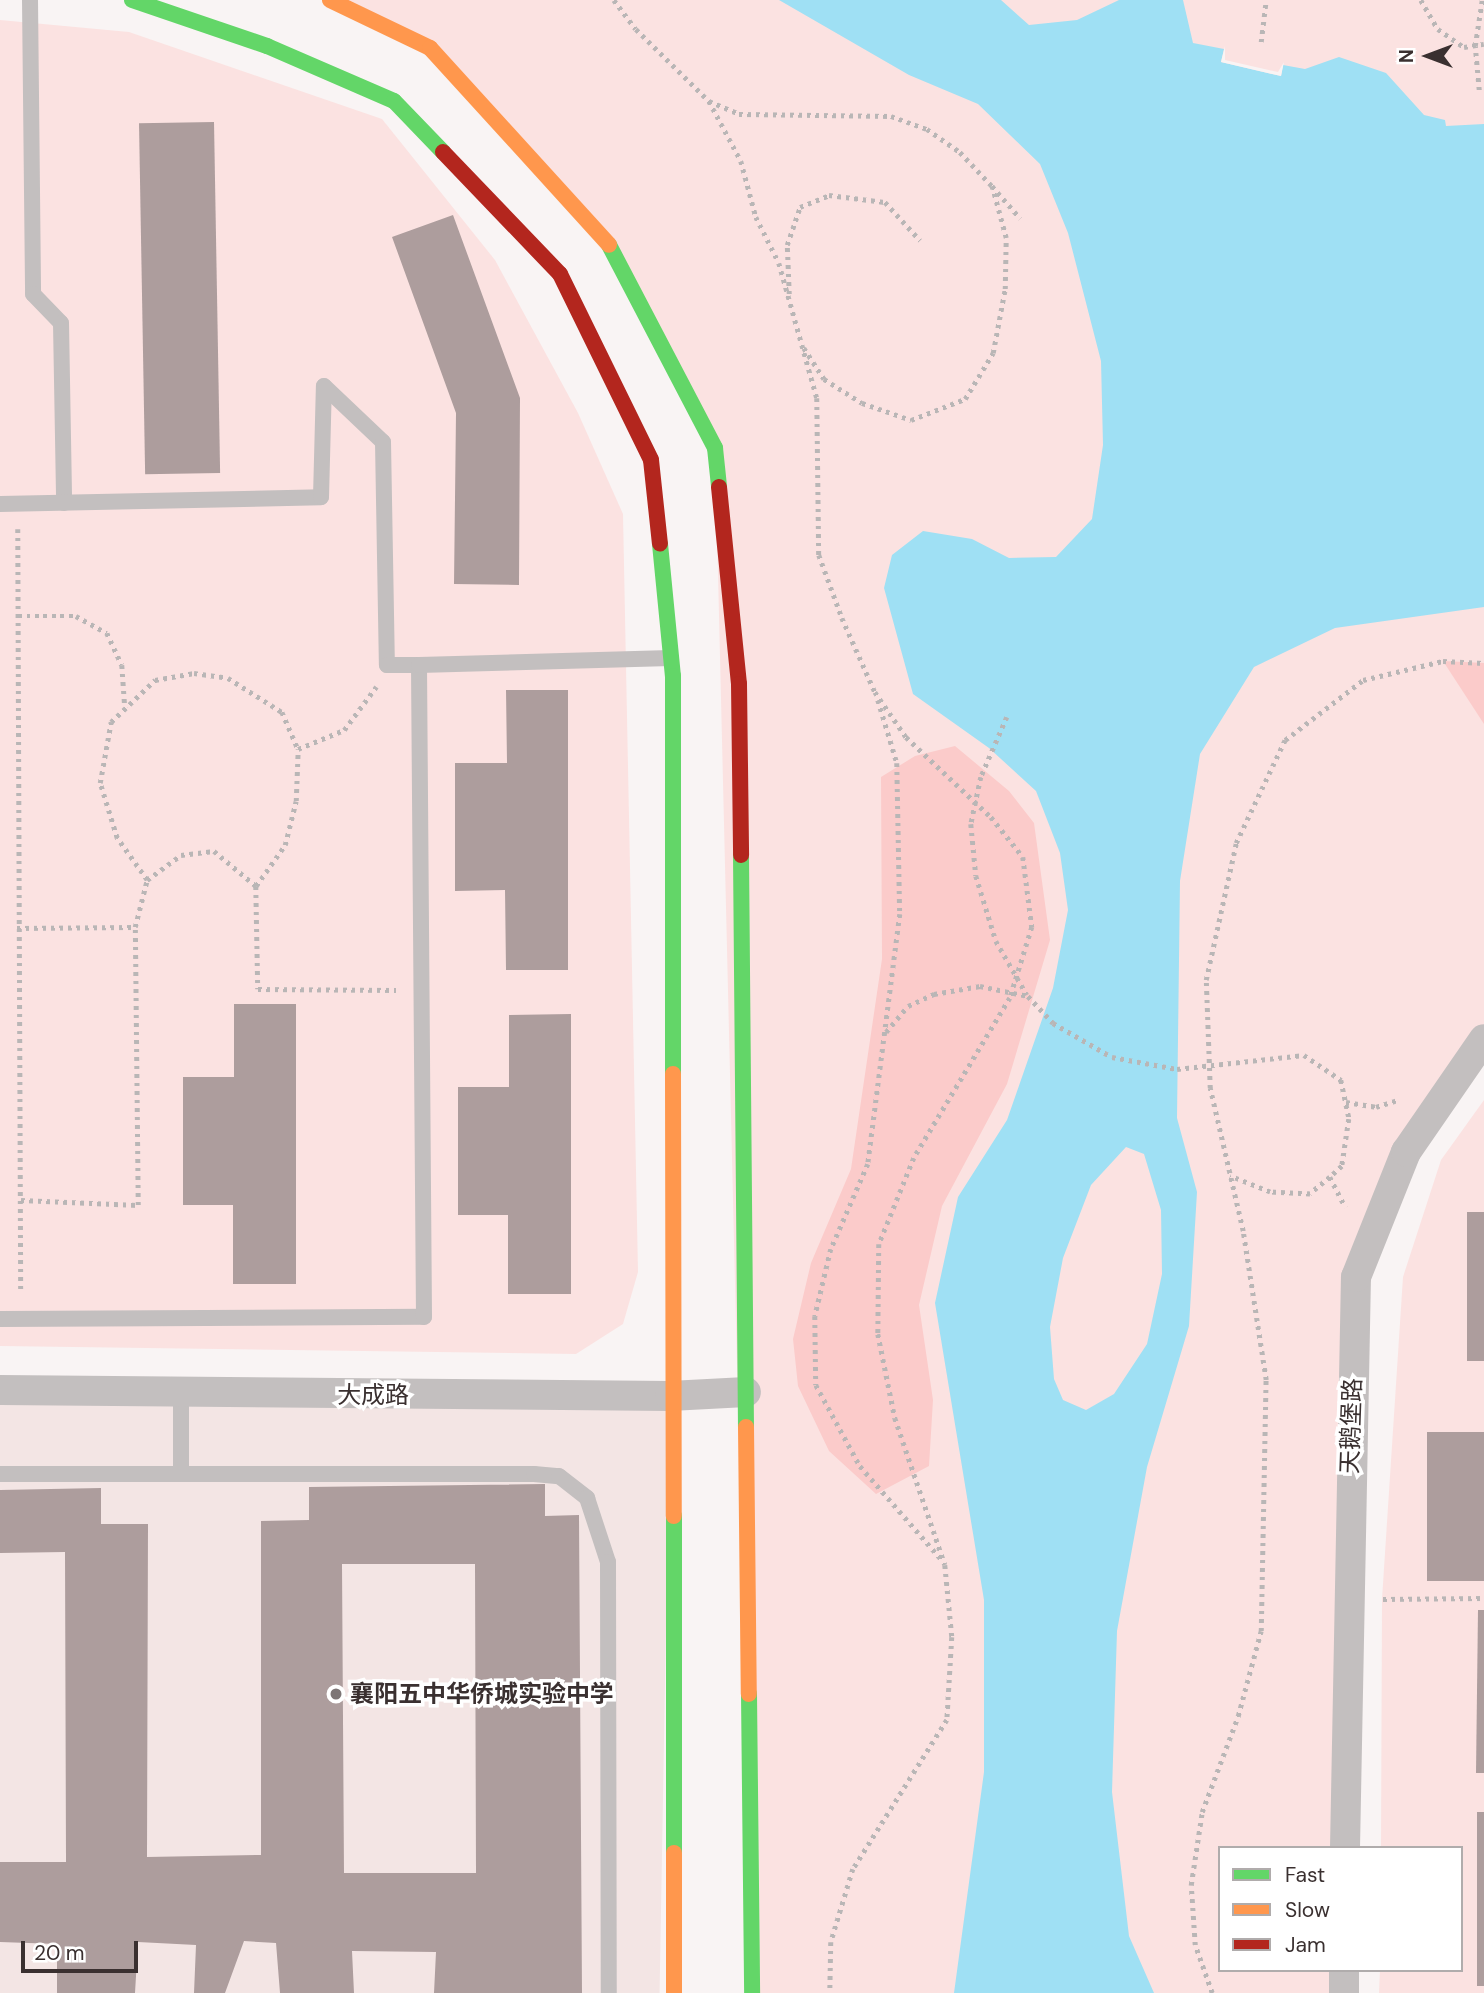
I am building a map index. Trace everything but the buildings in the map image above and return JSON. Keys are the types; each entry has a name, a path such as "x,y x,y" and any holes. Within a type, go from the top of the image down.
{"street":[{"path":"132,0 267,46 394,102 560,274 651,460 671,658 670,1396 674,1993"},
{"path":"330,0 430,48 612,249 715,448 739,684 752,1993"},
{"name":"天鹅堡路","path":"1345,1846 1347,1599 1356,1277 1406,1152 1484,1040"},
{"name":"大成路","path":"0,1390 181,1394 670,1396 746,1392"},
{"path":"1344,1972 1344,1993"}],"lane":[{"path":"30,0 33,294 61,323 64,503"},
{"path":"0,504 321,497 324,386 383,443 387,665 671,658"},
{"path":"0,1319 424,1317 419,666"},
{"path":"181,1394 181,1474"},
{"path":"0,1474 534,1474 559,1476 587,1498 608,1562 609,1993"}],"path":[{"path":"614,0 636,29 709,102 741,161 790,305 817,398 819,555 875,692 897,763 901,835 900,914 886,1032 868,1164 831,1249 815,1316 816,1385 860,1466 945,1565"},
{"path":"1261,42 1266,0"},
{"path":"1421,0 1438,29 1464,47 1484,44"},
{"path":"1479,90 1475,46 1482,0"},
{"path":"709,102 739,114 891,116 927,129 960,152 1020,218"},
{"path":"800,341 824,379 862,403 911,420 965,400 993,353 1005,289 1006,238 992,186"},
{"path":"790,305 787,246 800,207 829,195 885,202 920,240"},
{"path":"19,504 17,928 20,1319"},
{"path":"18,616 76,616 107,634 122,665 125,709"},
{"path":"1212,1993 1195,1945 1191,1885 1202,1812 1238,1716 1261,1631 1266,1380 1230,1177 1210,1088 1206,980 1236,843 1285,740 1363,680 1443,661 1484,663"},
{"path":"298,749 344,730 367,704 387,665"},
{"path":"148,880 117,838 100,783 111,722 155,680 194,673 228,678 282,712 298,749 296,801 285,845 256,886 258,989 421,990"},
{"path":"830,1993 831,1942 853,1868 947,1720 953,1637 945,1565 895,1418 880,1346 879,1244 914,1158 1010,998 1032,927 1023,858 991,817 906,737 875,692"},
{"path":"1007,717 981,778 971,824 976,876 996,941 1028,996 1054,1023 1112,1057 1177,1069 1277,1055 1304,1055 1341,1080 1349,1119 1342,1166 1310,1194 1270,1192 1230,1177"},
{"path":"20,1200 138,1205 135,927 148,880 181,855 214,851 256,886"},
{"path":"17,928 135,927"},
{"path":"886,1032 908,1006 934,994 980,986 1028,996"},
{"path":"1347,1599 1484,1598"}],"shaded area":[{"path":"330,0 1484,0 1484,1039 1472,1051 1356,1277 1345,1846 1218,1846 1218,1972 1344,1972 1344,1993 752,1993 715,448 612,249 430,48"},
{"path":"0,20 129,32 382,119 495,260 578,413 623,514 638,1272 623,1324 576,1354 0,1346"},
{"path":"1443,661 1484,663 1484,724"},
{"path":"955,746 1009,791 1034,823 1050,940 1007,1084 942,1206 919,1305 933,1400 929,1466 876,1494 829,1451 798,1386 793,1339 811,1263 851,1169 882,959 881,777 915,756"},
{"path":"1484,1100 1484,1993 1379,1993 1380,1972 1463,1972 1463,1846 1381,1846 1382,1599 1403,1277 1441,1160"},
{"name":"襄阳五中华侨城实验中学","path":"0,1390 670,1402 660,1993 0,1993"}],"water":[{"path":"779,0 1001,0 1029,25 1077,20 1119,0 1183,0 1193,43 1224,49 1221,62 1281,76 1283,65 1305,69 1339,57 1386,73 1424,115 1445,120 1446,126 1484,124 1484,607 1335,628 1254,667 1200,754 1180,881 1177,1118 1197,1192 1189,1326 1147,1467 1117,1631 1112,1792 1129,1936 1154,1993 954,1993 984,1772 984,1600 935,1303 958,1197 1007,1120 1053,988 1068,910 1060,853 1036,791 989,748 913,694 884,588 892,555 923,531 972,539 1009,558 1056,557 1092,519 1103,445 1101,361 1068,233 1040,164 978,104 909,75","holes":["1126,1147 1144,1154 1161,1210 1162,1274 1147,1344 1114,1394 1086,1410 1063,1400 1054,1379 1050,1327 1063,1258 1091,1185"]}],"pier":[{"path":"1225,46 1225,60 1278,72 1284,62 1281,76 1221,62"}],"traffic: fast":[{"path":"132,0 267,46 394,101 443,152"},
{"path":"609,245 715,448 719,487"},
{"path":"660,544 673,676 673,1074"},
{"path":"741,855 746,1427"},
{"path":"674,1516 674,1853"},
{"path":"749,1694 752,1993"}],"traffic: slow":[{"path":"330,0 430,48 609,245"},
{"path":"673,1074 674,1516"},
{"path":"746,1427 749,1694"},
{"path":"674,1853 674,1993"}],"traffic: jam":[{"path":"443,152 560,274 651,460 660,544"},
{"path":"719,487 739,684 741,855"}],"place":[{"name":"襄阳五中华侨城实验中学","path":"336,1694"}]}
